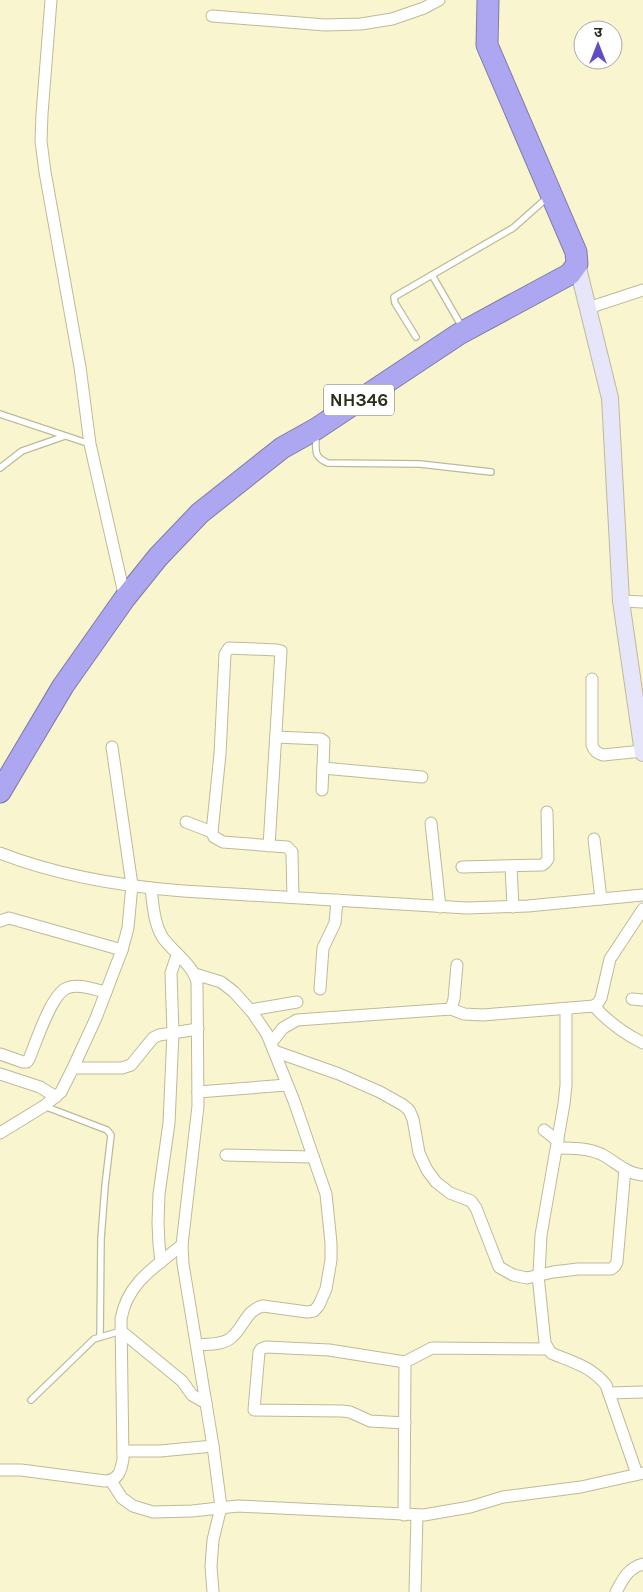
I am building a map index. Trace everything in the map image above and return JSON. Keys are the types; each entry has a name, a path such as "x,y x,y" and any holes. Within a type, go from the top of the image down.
{"highway":[{"path":"488,0 486,45 576,252 577,264"},
{"name":"NH346","path":"0,792 63,686 125,598 158,557 200,513 282,448 316,429 465,331 570,274 577,264"}],"main road":[{"path":"577,264 610,398 621,601 643,752"}],"street":[{"path":"52,0 41,141 80,367 90,444 125,598"},
{"path":"212,16 325,24 361,24 392,19 424,8 439,0"},
{"path":"588,308 643,290"},
{"path":"621,601 643,602"},
{"path":"269,846 281,651 229,648 225,654 220,754 212,832 214,837 223,842 269,846 287,847 292,852 293,898"},
{"path":"592,679 592,745 594,750 598,754 603,755 643,752"},
{"path":"276,737 323,739 325,742 322,790"},
{"path":"0,1133 44,1106 61,1092 106,992 122,950 128,928 132,885 112,747"},
{"path":"323,768 422,777"},
{"path":"462,867 542,865 548,859 547,812"},
{"path":"186,822 212,832"},
{"path":"430,823 440,907"},
{"path":"594,839 601,899"},
{"path":"0,853 39,867 101,881 151,888 293,898 467,908 514,907 643,895"},
{"path":"511,866 514,907"},
{"path":"151,888 154,914 162,936 177,955 195,974 220,982 234,992 267,1034 326,1194 331,1243 331,1260 326,1289 319,1305 314,1311 258,1307 251,1312 232,1338 223,1342 197,1345"},
{"path":"320,989 323,948 335,923 337,900"},
{"path":"272,1047 283,1028 297,1020 451,1009 464,1014 482,1015 594,1006 601,998 610,959 643,909"},
{"path":"0,921 9,918 122,950"},
{"path":"161,1262 158,1244 159,1194 169,1123 173,1033 171,972 177,955"},
{"path":"451,1009 454,999 456,965"},
{"path":"195,974 198,994 198,1092 190,1186 182,1245 183,1264 222,1507 213,1540 212,1586 204,1592"},
{"path":"0,1054 23,1062 27,1062 30,1059 52,1005 58,994 66,988 74,986 106,992"},
{"path":"250,1010 296,1002"},
{"path":"594,1006 613,1026 643,1043"},
{"path":"111,1481 122,1498 133,1506 153,1512 192,1511 238,1506 417,1515 444,1513 503,1498 581,1487 640,1474 606,1385 598,1375 585,1367 551,1353 545,1343 538,1275 541,1235 558,1145 566,1085 566,1009"},
{"path":"73,1068 122,1068 131,1065 153,1038 159,1035 198,1029"},
{"path":"272,1047 380,1092 409,1110 413,1119 419,1153 427,1170 436,1182 450,1192 471,1202 476,1208 499,1267 514,1275 527,1278 578,1269 611,1269 615,1266 617,1262 625,1169"},
{"path":"0,1074 40,1088 56,1097"},
{"path":"198,1092 287,1084"},
{"path":"544,1130 558,1145 585,1149 601,1154 625,1169 638,1175 643,1175"},
{"path":"226,1155 313,1157"},
{"path":"0,1470 21,1470 105,1481 117,1478 121,1470 123,1451 121,1331 123,1307 129,1293 140,1280 182,1245"},
{"path":"121,1331 182,1381 192,1395 206,1403"},
{"path":"405,1423 378,1423 350,1412 342,1411 254,1410 259,1352 266,1347 329,1350 405,1362 432,1348 547,1349"},
{"path":"404,1515 405,1362"},
{"path":"609,1393 643,1392"},
{"path":"123,1451 160,1451 213,1446"},
{"path":"415,1592 417,1515"},
{"path":"616,1592 629,1570 643,1564"}],"lane":[{"path":"416,337 395,303 394,297 513,228 551,194"},
{"path":"432,275 465,331"},
{"path":"0,414 90,444"},
{"path":"316,429 316,454 320,460 328,463 420,464 492,472"},
{"path":"0,468 22,451 66,436"},
{"path":"44,1106 106,1130 110,1135 101,1239 100,1337"},
{"path":"31,1400 94,1339 121,1331"}]}
